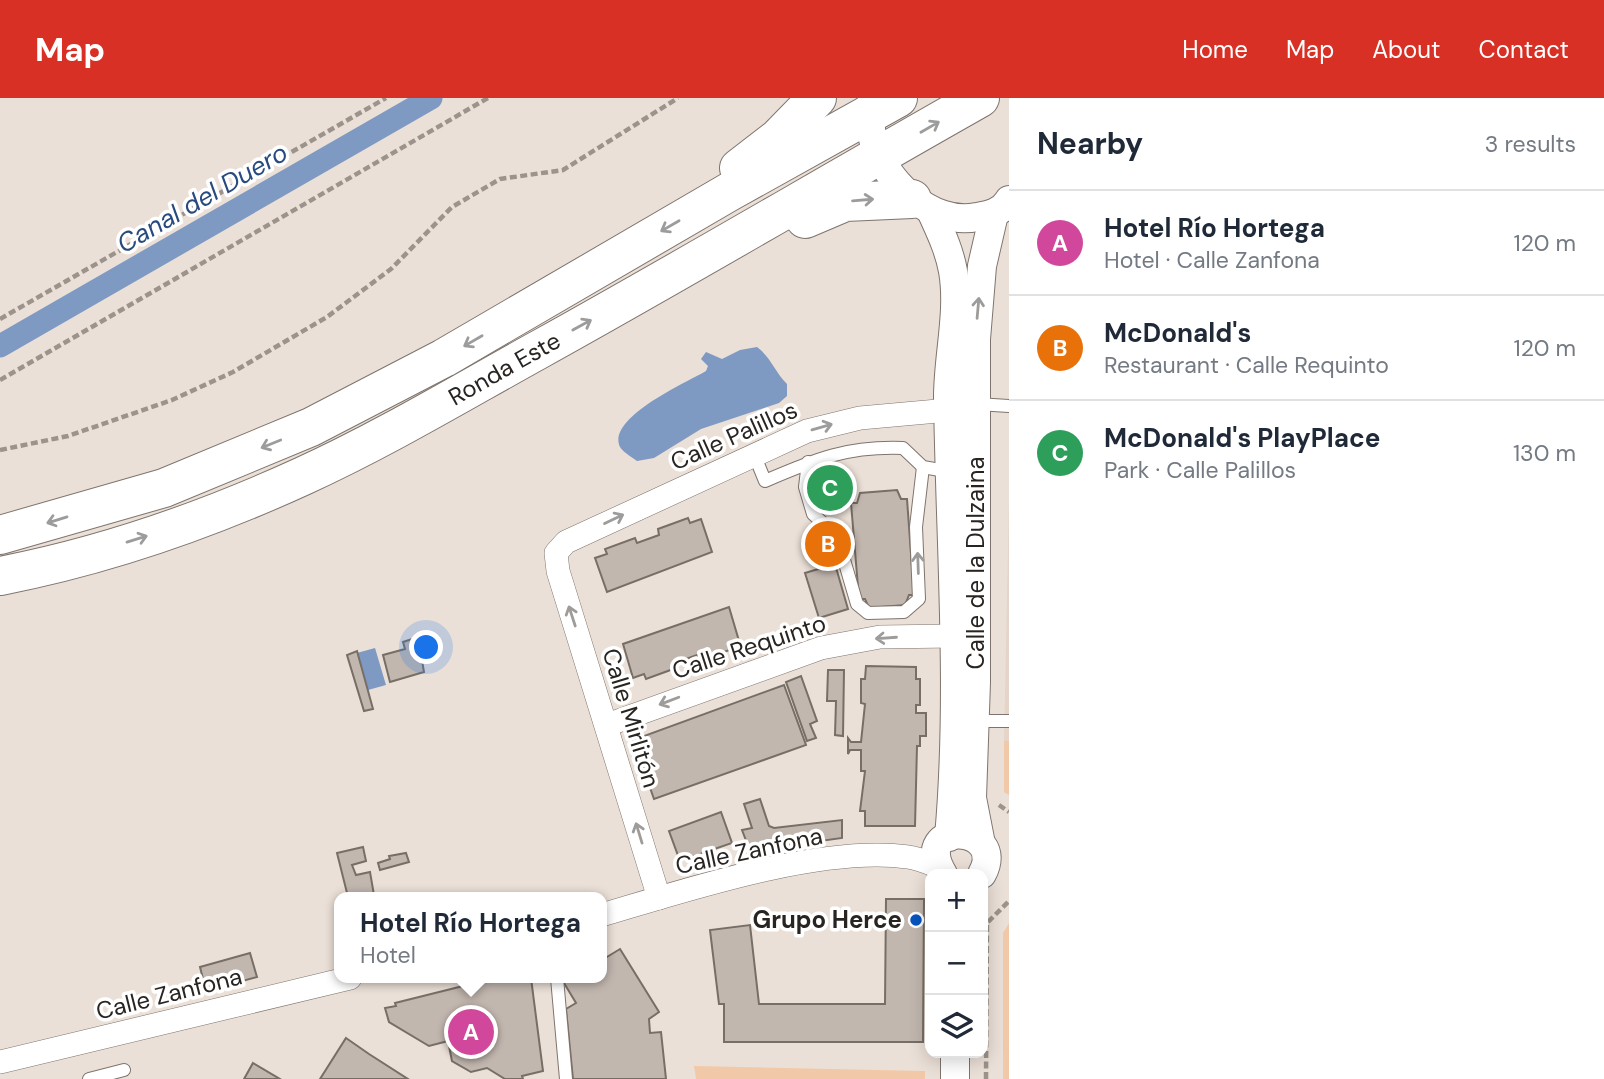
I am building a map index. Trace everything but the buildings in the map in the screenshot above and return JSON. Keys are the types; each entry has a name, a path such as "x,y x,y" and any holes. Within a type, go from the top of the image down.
{"highway":[{"path":"729,192 736,171 778,138 817,98"},
{"name":"Ronda Este","path":"0,576 38,569 178,526 301,477 373,442 625,302 980,98"},
{"name":"Ronda Este","path":"0,536 164,488 312,427 444,358 880,103"},
{"path":"625,302 653,304 821,209 858,200 922,205"}],"street":[{"path":"879,156 872,136 880,103"},
{"name":"Calle de la Dulzaina","path":"879,156 922,205 947,244 953,271 948,410 954,630 952,794 942,857"},
{"path":"922,205 970,219 1005,206"},
{"name":"Calle de la Dulzaina","path":"983,869 988,853 980,839 972,798 975,721 976,339 980,289 1005,206"},
{"name":"Calle de la Dulzaina","path":"952,330 959,347 960,396 977,404"},
{"name":"Calle Palillos","path":"556,553 566,542 754,454 833,423 948,410"},
{"name":"Calle de la Dulzaina","path":"951,481 964,517 964,708 966,717 975,721"},
{"name":"Calle Mirlitón","path":"556,553 558,571 659,898"},
{"name":"Calle Requinto","path":"607,725 821,648 954,630"},
{"name":"Calle de la Dulzaina","path":"952,794 962,777 962,740 975,721"},
{"path":"942,857 964,833 980,839"},
{"name":"Calle Zanfona","path":"607,914 803,862 835,858 942,857"},
{"name":"Calle Zanfona","path":"0,1062 334,982"},
{"path":"955,1058 955,1079"},
{"path":"973,1058 973,1079"}],"lane":[{"path":"977,404 1009,406"},
{"path":"754,454 765,481 820,456 870,446 904,447 923,467 951,481"},
{"path":"808,462 805,487 813,514 837,536 857,604 868,613 904,612 919,599 916,527 923,467"},
{"path":"975,721 1009,721"},
{"path":"557,983 566,1079"},
{"path":"89,1079 124,1070"}],"path":[{"path":"0,319 386,98"},
{"path":"0,380 488,98"},
{"path":"0,450 68,436 172,400 233,372 327,317 391,269 452,207 500,178 563,170 678,98"},
{"path":"986,1079 986,923 1009,901"}],"shaded area":[{"path":"1009,499 1009,795 1004,792 1004,741"},
{"path":"1004,741 1009,741 1009,795 1004,792"},
{"path":"1009,923 1009,1079 1003,1079 1003,933"},
{"path":"694,1066 925,1071 925,1079 696,1079"}],"water":[{"path":"757,347 787,384 787,396 779,403 701,429 654,458 637,461 620,447 619,436 625,424 636,413 706,371 708,366 701,359 706,352 722,359 740,350"},
{"path":"375,648 386,685 368,690 357,653"}],"waterway":[{"name":"Canal del Duero","path":"0,346 431,98"}],"place":[{"name":"McDonald's PlayPlace","path":"830,488"},
{"name":"McDonald's","path":"828,544"},
{"name":"Grupo Herce","path":"916,920"},
{"name":"Hotel Río Hortega","path":"471,1032"}]}
